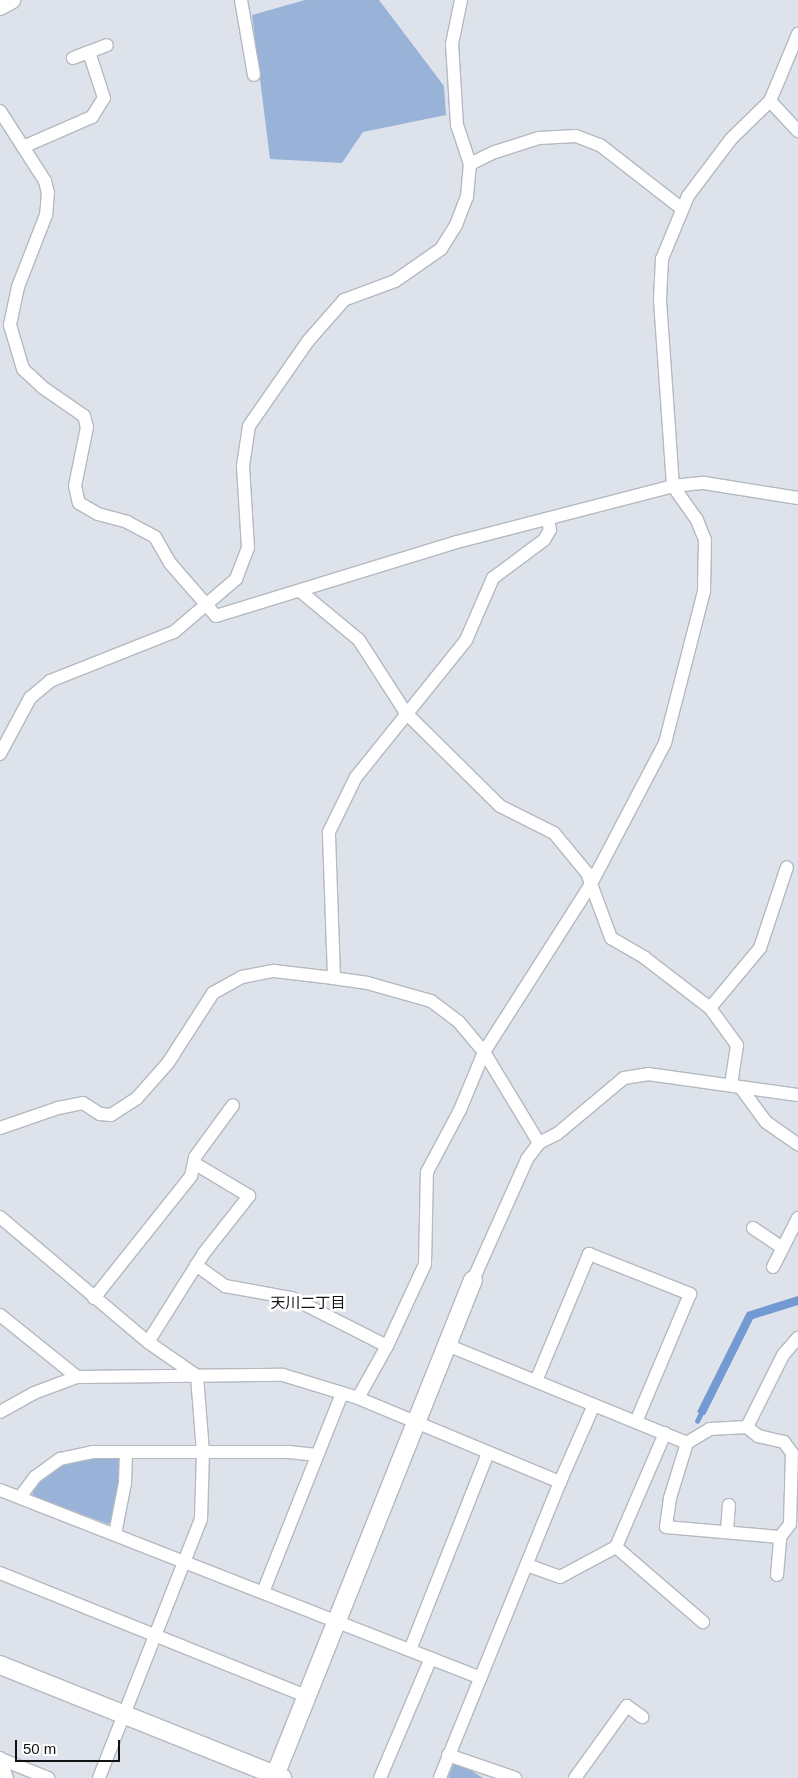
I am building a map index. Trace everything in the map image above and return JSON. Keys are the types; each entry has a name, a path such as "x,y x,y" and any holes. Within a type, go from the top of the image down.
{"street":[{"path":"0,6 11,0"},
{"path":"241,0 254,75"},
{"path":"0,754 30,698 50,681 174,632 205,608 236,580 248,548 243,466 249,426 308,341 344,300 396,281 441,249 456,225 467,197 470,164 457,126 452,44 461,0"},
{"path":"358,1398 387,1346 425,1264 429,1202 427,1172 460,1110 484,1052 591,884 665,743 704,591 705,540 697,520 673,486 660,300 662,259 681,208 731,139 770,101 798,34"},
{"path":"73,58 108,45"},
{"path":"23,147 92,117 104,98 89,52"},
{"path":"770,101 798,131"},
{"path":"0,111 45,181 48,193 46,216 18,287 10,325 18,357 24,369 42,387 84,416 87,427 75,486 79,502 98,514 128,522 155,537 170,563 205,608 216,616 457,542 548,520 673,486 704,483 798,498"},
{"path":"470,164 495,152 538,138 576,136 600,144 681,208"},
{"path":"334,978 329,832 356,777 466,640 493,578 544,540 550,530 548,520"},
{"path":"300,591 359,640 406,713 500,806 554,833 580,863 591,884 612,938 645,958 710,1008 737,1045 736,1086 766,1122 798,1144"},
{"path":"710,1008 760,948 787,867"},
{"path":"0,1128 58,1108 83,1102 100,1114 111,1115 138,1098 168,1063 214,993 242,977 274,971 368,983 431,1001 459,1022 484,1052 539,1143"},
{"path":"0,1665 277,1777 447,1345 527,1159 539,1143 557,1134 624,1078 648,1074 798,1095"},
{"path":"94,1298 191,1176 194,1163 233,1105"},
{"path":"148,1342 196,1265 250,1196 194,1163"},
{"path":"0,1217 148,1342 197,1376"},
{"path":"773,1267 796,1226"},
{"path":"752,1228 783,1248"},
{"path":"536,1381 589,1254 690,1294 636,1422"},
{"path":"196,1265 225,1286 292,1298 387,1346"},
{"path":"0,1315 77,1377"},
{"path":"747,1427 783,1355 798,1338"},
{"path":"447,1345 687,1442"},
{"path":"1,1410 34,1393 77,1377 284,1375 358,1398 560,1482"},
{"path":"99,1778 186,1562 203,1512 203,1452 197,1376"},
{"path":"263,1592 342,1393"},
{"path":"440,1778 560,1482 594,1405"},
{"path":"778,1575 780,1537 790,1524 792,1453 784,1442 758,1436 747,1427 710,1429 687,1442 670,1498 666,1527 780,1537"},
{"path":"527,1565 560,1577 616,1547 665,1433"},
{"path":"20,1497 35,1476 60,1459 92,1452 317,1455"},
{"path":"115,1534 124,1490 126,1452"},
{"path":"410,1650 488,1453"},
{"path":"0,1490 481,1678"},
{"path":"727,1532 729,1505"},
{"path":"616,1547 703,1622"},
{"path":"0,1573 308,1697"},
{"path":"380,1778 432,1658"},
{"path":"575,1778 626,1706 642,1717"},
{"path":"448,1755 514,1778"},
{"path":"0,1758 7,1778"},
{"path":"0,1758 48,1778"}],"shaded area":[{"path":"305,0 379,0 444,86 446,115 363,132 342,163 270,159 252,15"},
{"path":"798,1296 798,1305 753,1319 705,1415 697,1412 747,1312"},
{"path":"106,1455 121,1460 115,1520 108,1524 33,1496 32,1489 61,1464"},
{"path":"455,1760 483,1778 448,1778"}],"waterway":[{"path":"697,1421 703,1409"}],"district":[{"name":"天川二丁目","path":"308,1303"}]}
